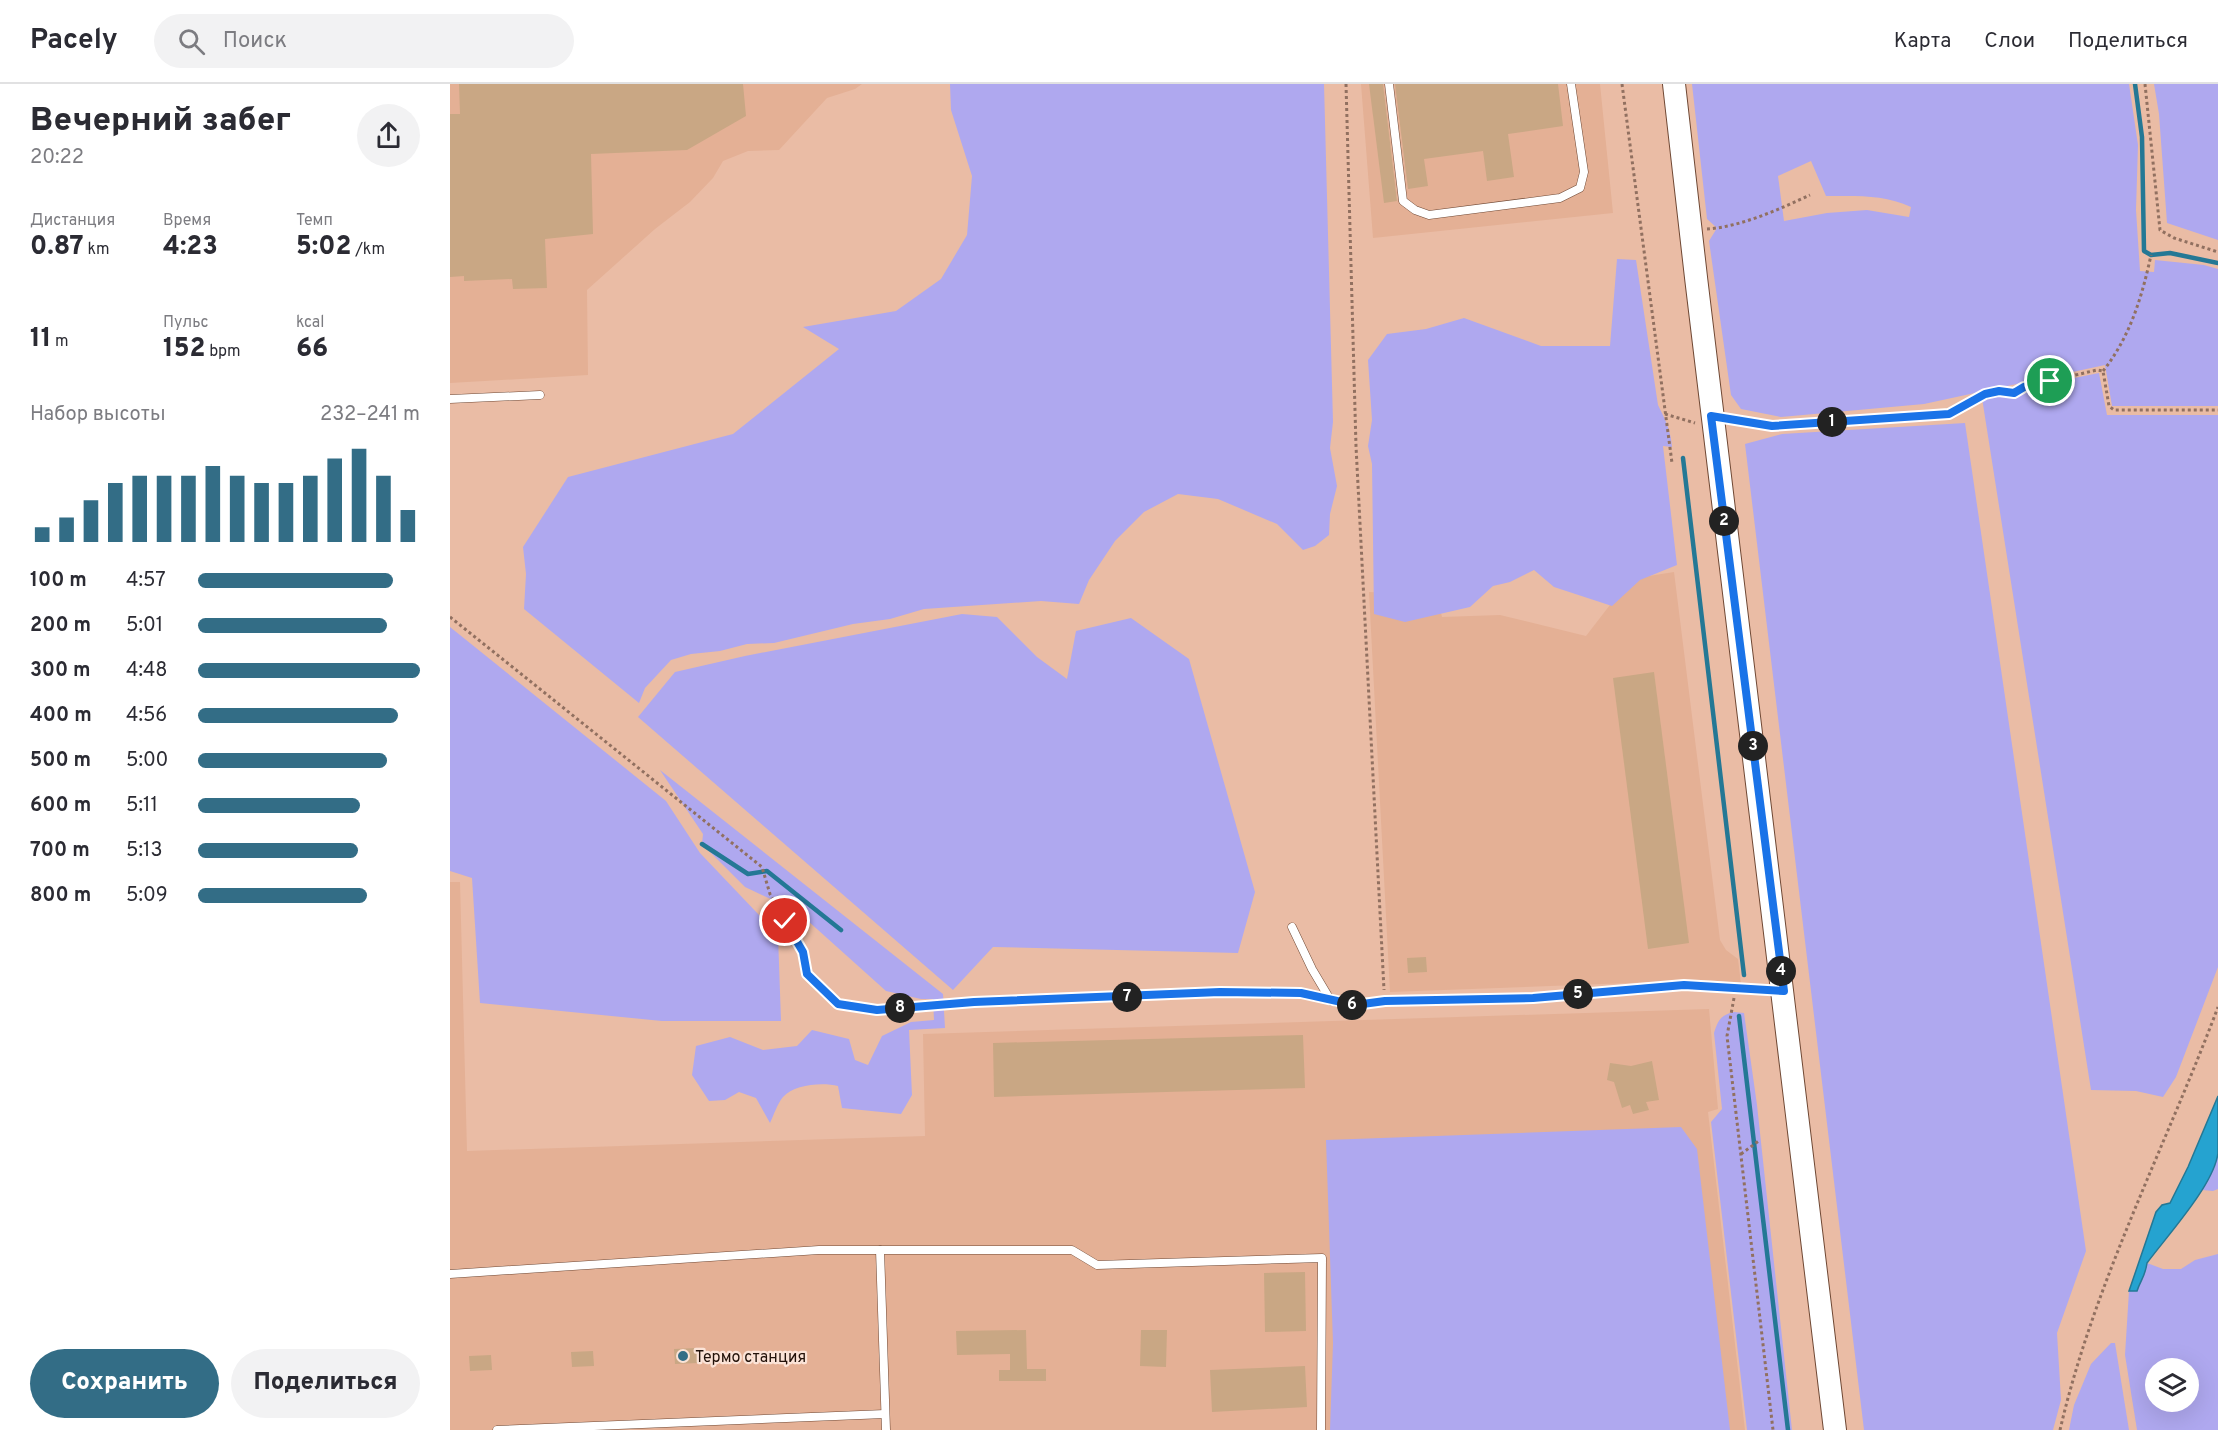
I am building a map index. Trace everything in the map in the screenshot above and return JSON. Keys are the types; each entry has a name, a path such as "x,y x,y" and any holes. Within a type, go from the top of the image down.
{"main road":[{"path":"1674,84 1712,420 1784,991 1835,1430"}],"lane":[{"path":"1389,84 1403,201 1415,210 1429,215 1560,198 1580,188 1584,172 1571,84"},
{"path":"450,399 540,396"},
{"path":"1292,927 1312,969 1332,1001 1355,1005 1385,1001 1533,998 1684,985 1784,991"},
{"path":"450,1274 819,1250 1072,1250 1097,1265 1322,1258 1321,1430"},
{"path":"880,1250 886,1430"},
{"path":"497,1430 885,1414"}],"path":[{"path":"1346,84 1356,446 1385,1001"},
{"path":"1622,84 1672,463"},
{"path":"2145,84 2160,230 2174,238 2218,252"},
{"path":"1690,230 1727,225 1787,206 1810,195"},
{"path":"2151,255 2137,310 2125,338 2103,371 2109,406 2114,410 2218,410"},
{"path":"1665,414 1698,424 1712,420 1772,426 1949,414 1985,394 1999,391 2014,393 2024,387 2097,370 2103,371"},
{"path":"450,617 762,867 770,894 803,952 807,974 838,1004 877,1010 974,1002 1220,992 1301,993 1332,1001"},
{"path":"1736,987 1727,1036 1773,1430"},
{"path":"2060,1430 2071,1381 2108,1273 2188,1086 2218,1007"},
{"path":"1741,1154 1760,1140"}],"shaded area":[{"path":"450,84 862,84 855,89 827,98 779,150 748,151 723,161 713,178 690,202 655,229 587,290 588,375 450,383"},
{"path":"950,84 1324,84 1333,422 1330,448 1337,486 1330,514 1329,535 1315,546 1303,550 1277,524 1218,499 1178,494 1144,512 1115,541 1089,580 1079,604 1041,601 924,609 890,619 853,624 774,643 747,644 720,651 691,654 671,660 645,688 639,703 524,609 526,574 523,547 568,477 733,434 839,349 803,327 896,311 941,279 967,235 972,176 951,110"},
{"path":"1361,84 1600,84 1613,213 1373,238"},
{"path":"1692,84 2129,84 2138,145 2136,210 2140,271 2154,272 2155,260 2204,265 2218,269 2218,406 2112,406 2105,365 1924,404 1781,417 1741,409 1731,395 1709,241 1717,228 1707,219","holes":["1811,161 1826,196 1880,198 1911,207 1909,217 1867,210 1827,213 1784,221 1778,176"]},
{"path":"2154,84 2218,84 2218,240 2167,223 2159,114"},
{"path":"1617,259 1636,260 1658,405 1667,425 1672,447 1663,446 1677,565 1640,580 1612,606 1554,587 1534,570 1510,582 1493,586 1470,607 1405,622 1374,614 1372,464 1368,446 1372,420 1368,360 1387,334 1426,329 1464,318 1541,346 1610,346"},
{"path":"2099,373 2107,415 2218,415 2218,967 2176,1077 2163,1097 2136,1091 2091,1090 1982,398 1999,392 2011,396 2024,388"},
{"path":"1965,423 2086,1251 2057,1333 2061,1400 2053,1430 1864,1430 1745,444 1782,434"},
{"path":"1674,572 1720,940 1726,950 1738,959 1741,984 1709,980 1390,992 1369,592 1437,596 1442,617 1500,615 1586,636 1630,579"},
{"path":"962,614 997,617 1037,657 1067,679 1076,631 1131,618 1189,659 1255,892 1238,953 993,947 953,990 638,717 675,672 745,656"},
{"path":"450,627 666,801 700,853 778,935 781,1021 662,1021 480,1003 472,878 450,871"},
{"path":"660,770 943,994 945,1028 909,1030 912,1095 901,1114 842,1108 838,1086 825,1084 809,1085 788,1093 779,1103 770,1123 756,1098 739,1092 725,1100 709,1101 692,1075 696,1046 730,1037 763,1050 797,1046 812,1030 849,1039 855,1060 868,1065 882,1036 911,1022 934,1020 933,999 921,999 886,991 798,912 745,887 702,844 703,834"},
{"path":"450,882 460,882 467,1151 925,1136 923,1034 1709,1009 1718,1109 1708,1112 1745,1430 450,1430"},
{"path":"1734,1012 1744,1013 1757,1105 1792,1430 1747,1430 1711,1122 1722,1109 1714,1033 1721,1019"},
{"path":"1681,1127 1697,1149 1730,1430 1330,1430 1333,1343 1326,1140"},
{"path":"2218,1154 2218,1189 2202,1190"},
{"path":"2218,1254 2218,1430 2137,1430 2125,1355 2129,1291 2137,1291 2147,1263 2163,1269 2181,1269 2195,1260"},
{"path":"2111,1343 2115,1343 2129,1430 2069,1430 2074,1405 2091,1364"}],"water":[{"path":"2218,1096 2218,1153 2215,1166 2199,1195 2147,1263 2137,1291 2129,1291 2156,1212 2162,1205 2170,1203"}],"building":[{"path":"459,84 743,84 746,116 687,150 591,154 593,234 545,239 547,288 513,289 512,279 464,281 464,276 450,277 450,114 460,114"},
{"path":"1369,84 1383,84 1397,201 1384,203"},
{"path":"1395,84 1558,84 1563,126 1508,134 1514,177 1487,181 1483,151 1424,159 1428,186 1408,189"},
{"path":"1654,672 1689,943 1648,949 1613,678"},
{"path":"1426,957 1427,972 1408,973 1407,958"},
{"path":"1303,1035 1305,1088 994,1097 993,1043"},
{"path":"1652,1061 1659,1100 1646,1102 1649,1110 1633,1114 1630,1105 1622,1108 1614,1082 1607,1080 1610,1063 1631,1066"},
{"path":"1305,1272 1306,1331 1265,1332 1264,1273"},
{"path":"1026,1330 1027,1369 1046,1369 1046,1381 999,1381 999,1370 1010,1370 1010,1354 957,1355 956,1331"},
{"path":"1141,1330 1167,1330 1166,1367 1140,1366"},
{"name":"Термо станция","path":"696,1348 698,1363 675,1364 674,1349"},
{"path":"593,1351 594,1366 572,1367 571,1352"},
{"path":"491,1355 492,1370 470,1371 469,1356"},
{"path":"1305,1366 1307,1407 1212,1412 1210,1370"}],"waterway":[{"path":"2135,84 2142,137 2144,251 2151,255 2170,253 2218,263"},
{"path":"1683,458 1744,975"},
{"path":"702,844 748,874 767,871 841,930"},
{"path":"1739,1016 1788,1430"}],"place":[{"name":"Термо станция","path":"683,1356"}],"route":[{"path":"785,921 803,952 807,974 838,1004 877,1010 974,1002 1220,992 1301,993 1355,1005 1385,1001 1533,998 1684,985 1784,991 1711,416 1772,426 1949,414 1985,394 1999,391 2014,393 2024,387 2050,381"}]}
